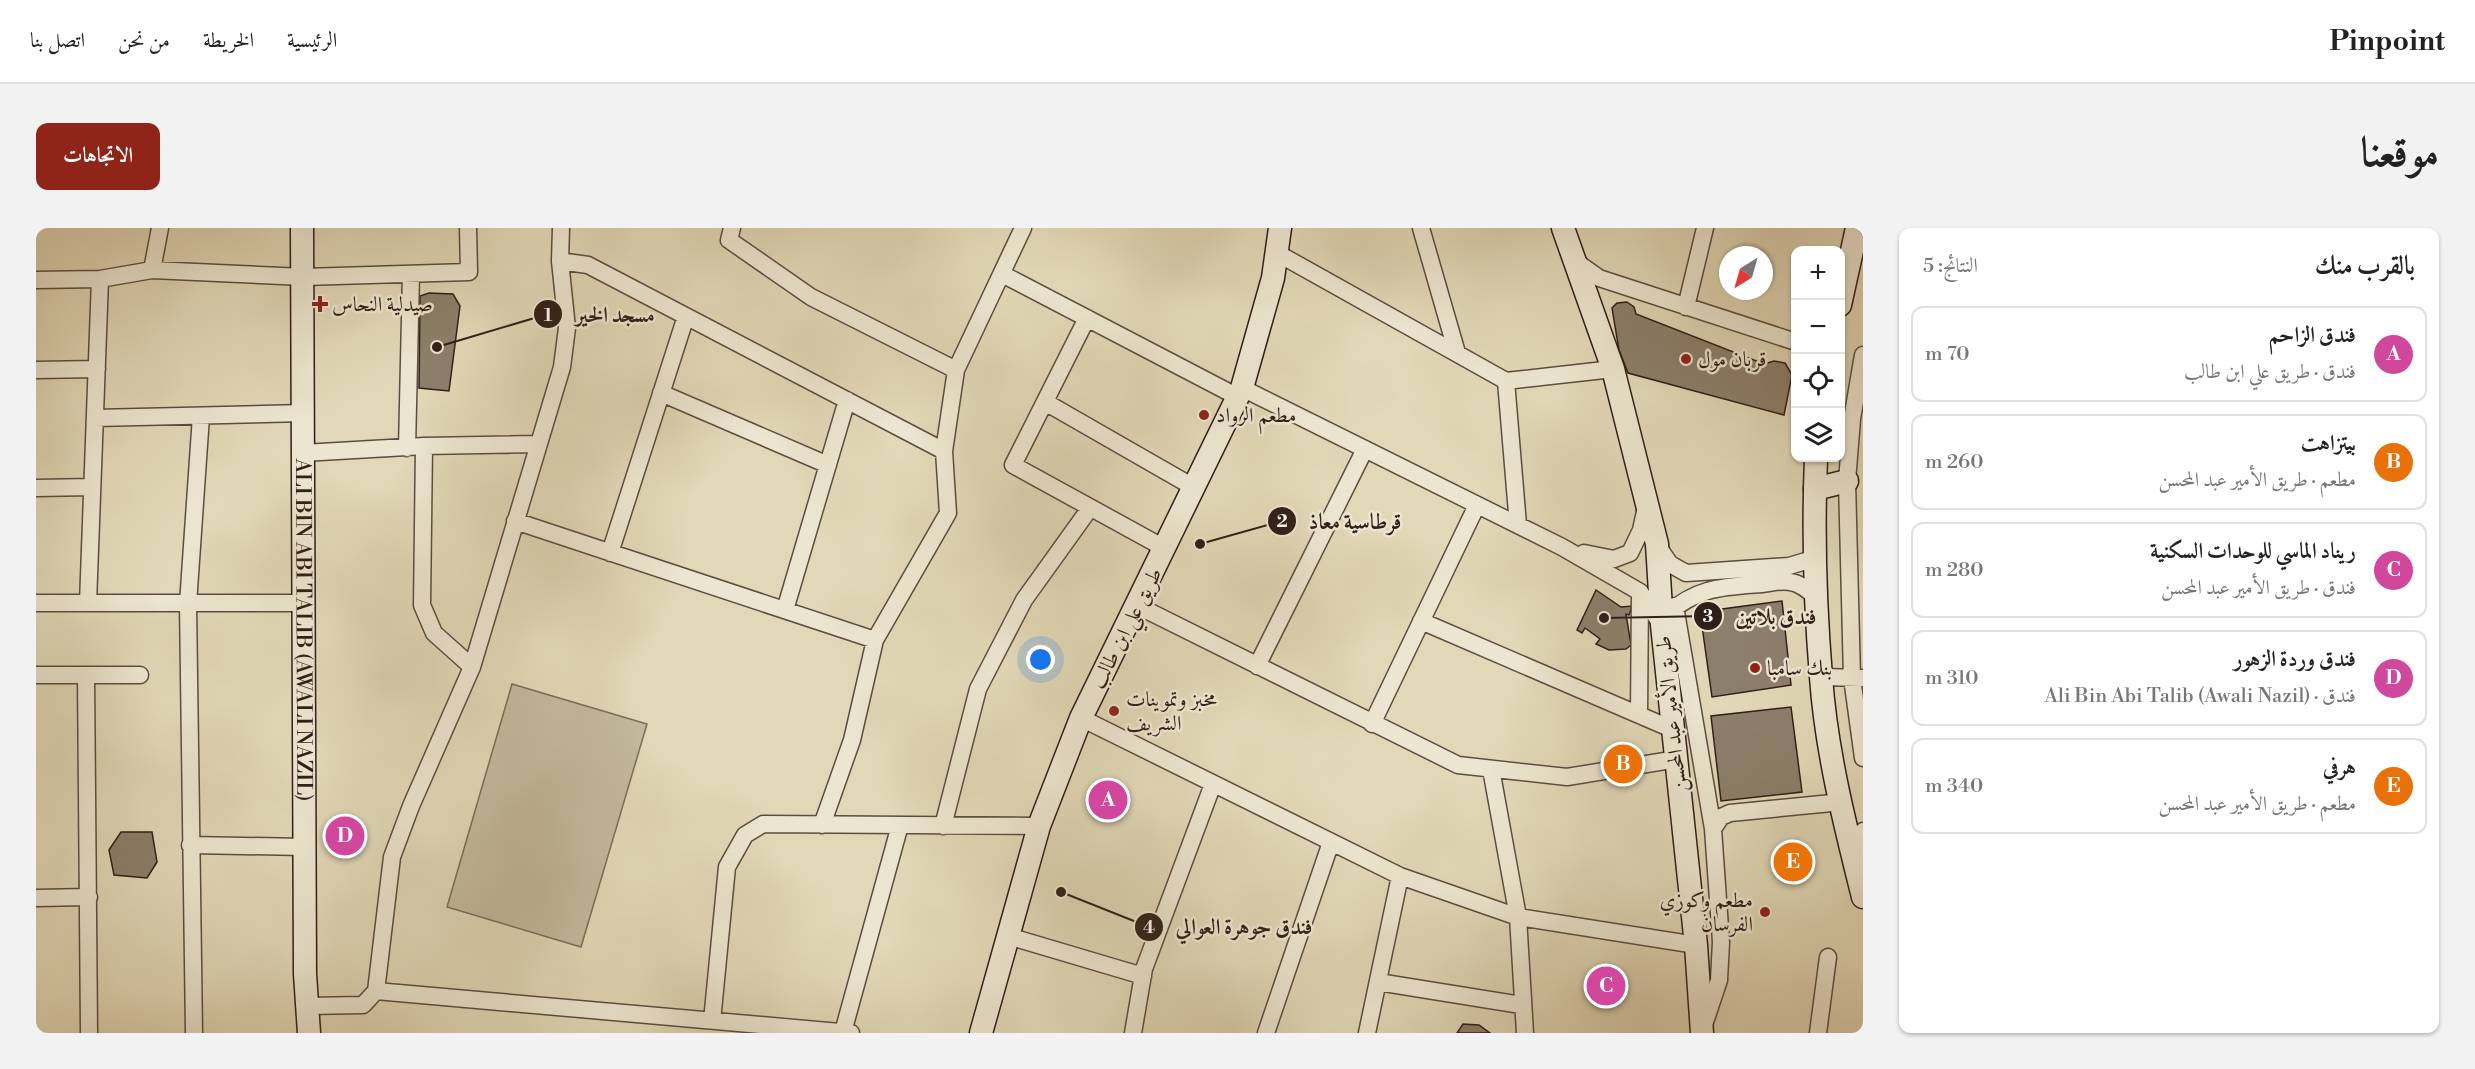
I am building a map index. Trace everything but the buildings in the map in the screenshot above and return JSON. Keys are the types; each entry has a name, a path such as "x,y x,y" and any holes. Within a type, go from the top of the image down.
{"main road":[{"name":"ALI BIN ABI TALIB (AWALI NAZIL)","path":"302,228 304,277 304,847 309,1033"},
{"name":"طريق علي ابن طالب","path":"981,1033 1039,826 1081,718 1166,549 1240,392 1273,278 1280,228"},
{"name":"طريق الأمير عبد المحسن","path":"1563,228 1613,369 1657,544 1666,616 1674,730 1696,945 1702,1032"},
{"path":"1843,300 1855,276 1857,228"},
{"path":"1816,462 1816,558 1821,678 1842,802 1863,897"},
{"path":"1815,489 1847,481"}],"street":[{"path":"152,270 160,228"},
{"path":"36,280 100,279 152,270 304,277 469,272 468,228"},
{"path":"307,1006 363,1005 376,991 392,857 411,806 472,667 562,367 567,328 560,261 561,228"},
{"path":"732,228 729,240 811,297 956,370"},
{"path":"822,825 852,740 875,640 948,513 944,451 956,370 1023,228"},
{"path":"1421,228 1457,353"},
{"path":"1686,307 1705,228"},
{"path":"1277,253 1506,381 1613,369"},
{"path":"560,261 588,265 944,451"},
{"path":"1575,261 1599,278 1791,340"},
{"path":"411,274 422,605 434,633 472,667"},
{"path":"1002,274 1086,318 1365,449 1562,547 1640,592 1666,616 1713,829 1721,942 1719,980 1702,1032"},
{"path":"88,603 100,279"},
{"path":"610,553 686,316"},
{"path":"1086,318 1013,465 1166,549"},
{"path":"1863,355 1858,419 1847,481 1863,755"},
{"path":"36,370 97,369"},
{"path":"1506,381 1518,525"},
{"path":"661,393 828,465"},
{"path":"785,610 847,400"},
{"path":"1045,402 1195,488"},
{"path":"95,418 304,413"},
{"path":"194,1033 188,604 201,416"},
{"path":"303,453 538,444"},
{"path":"1257,666 1365,449"},
{"path":"36,488 92,487"},
{"path":"1562,547 1614,560 1630,553 1641,530 1647,504"},
{"path":"1372,724 1477,505"},
{"path":"943,825 978,689 1024,600 1090,507"},
{"path":"515,521 875,640"},
{"path":"1657,544 1670,564 1686,573 1789,566 1816,558"},
{"path":"1666,616 1686,597 1704,590 1790,582 1804,588 1818,599"},
{"path":"1639,715 1640,592"},
{"path":"36,603 303,603"},
{"path":"1138,606 1458,765 1567,777 1677,759"},
{"path":"1421,621 1674,730"},
{"path":"36,675 140,675"},
{"path":"86,675 89,1033"},
{"path":"1821,678 1857,678"},
{"path":"1081,718 1400,876 1518,916 1696,945"},
{"path":"1491,769 1518,916 1521,1005 1525,1033"},
{"path":"1133,1033 1143,976 1213,784"},
{"path":"1713,829 1721,818 1730,813 1842,802"},
{"path":"701,1024 727,867 744,835 763,824 1039,826"},
{"path":"843,1032 900,825"},
{"path":"1854,859 1863,831"},
{"path":"1266,1033 1331,842"},
{"path":"190,845 304,847"},
{"path":"1367,1033 1400,876"},
{"path":"36,898 89,897"},
{"path":"1008,936 1143,976"},
{"path":"1818,1033 1828,957"},
{"path":"1378,982 1521,1005"},
{"path":"376,991 701,1024 851,1033"}],"shaded area":[{"path":"512,684 647,724 581,947 447,907"}],"place":[{"name":"صيدلية النحاس","path":"320,304"},
{"name":"مسجد الخير","path":"437,347"},
{"name":"قربان مول","path":"1686,359"},
{"name":"مطعم الرواد","path":"1204,415"},
{"name":"قرطاسية معاذ","path":"1200,544"},
{"name":"فندق بلاتين","path":"1604,618"},
{"name":"بنك سامبا","path":"1755,668"},
{"name":"مخبز وتموينات الشريف","path":"1114,711"},
{"name":"بيتزاهت","path":"1623,764"},
{"name":"فندق الزاحم","path":"1108,800"},
{"name":"فندق وردة الزهور","path":"345,836"},
{"name":"هرفي","path":"1793,862"},
{"name":"فندق جوهرة العوالي","path":"1061,892"},
{"name":"مطعم وكوزي الفرسان","path":"1765,912"},
{"name":"ريناد الماسي للوحدات السكنية","path":"1606,986"}]}
